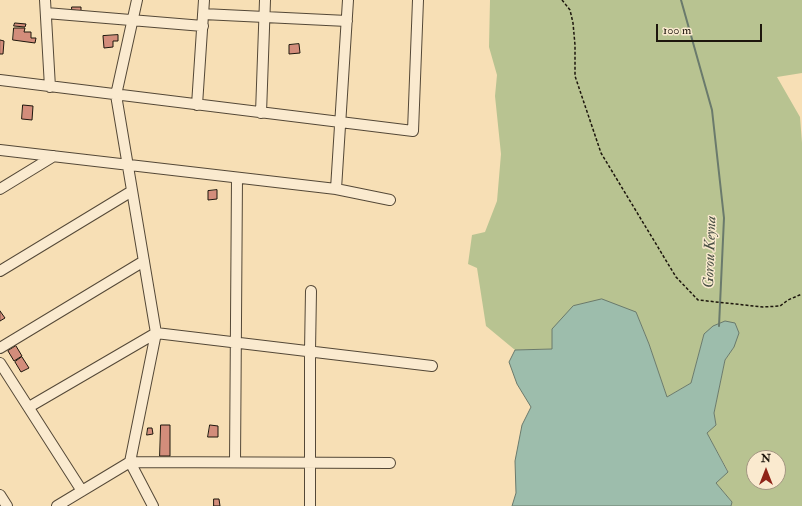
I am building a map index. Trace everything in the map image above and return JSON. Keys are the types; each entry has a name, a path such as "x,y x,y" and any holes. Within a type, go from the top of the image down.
{"street":[{"path":"45,0 50,87"},
{"path":"137,0 116,95 156,333 130,462 153,506"},
{"path":"197,105 204,0"},
{"path":"261,113 265,0"},
{"path":"336,189 348,0"},
{"path":"0,80 413,131 418,0"},
{"path":"46,13 202,26"},
{"path":"203,14 347,21"},
{"path":"0,150 336,189 390,200"},
{"path":"0,190 54,156"},
{"path":"235,462 237,178"},
{"path":"0,271 132,191"},
{"path":"0,348 144,261"},
{"path":"310,506 311,291"},
{"path":"29,407 156,333 432,366"},
{"path":"0,363 82,491"},
{"path":"57,506 130,462 390,463"},
{"path":"0,495 8,506"}],"path":[{"path":"562,0 570,10 573,23 575,44 575,76 601,153 676,277 698,300 763,307 780,306 788,300 802,294"}],"green space":[{"path":"490,0 802,0 802,73 777,77 800,117 802,143 802,506 731,506 732,502 716,483 728,471 707,433 716,425 714,413 725,360 734,347 704,334 691,383 667,397 649,344 636,312 552,349 515,350 486,326 477,268 468,264 472,235 485,232 497,201 501,154 495,96 497,75 489,47"}],"shaded area":[{"path":"602,299 636,312 649,344 667,397 691,383 704,334 713,326 725,321 735,323 739,333 734,347 725,360 714,413 716,425 707,433 728,472 716,483 732,502 731,506 512,506 516,493 515,461 522,425 531,407 517,384 509,362 515,350 552,349 552,329 573,306"}],"building":[{"path":"72,7 81,7 81,11 72,10"},
{"path":"15,23 26,24 25,27 14,26"},
{"path":"14,28 25,28 24,32 31,32 31,38 36,38 35,43 13,40"},
{"path":"118,35 118,41 113,41 113,47 104,48 103,36"},
{"path":"0,40 4,41 3,54 0,54"},
{"path":"299,44 300,53 289,54 289,45"},
{"path":"23,105 33,106 32,120 22,119"},
{"path":"217,190 217,199 208,200 208,191"},
{"path":"0,311 5,318 0,321"},
{"path":"16,346 22,356 14,361 8,351"},
{"path":"22,357 29,368 21,372 15,362"},
{"path":"161,425 170,425 170,456 160,456"},
{"path":"210,425 218,426 218,437 208,437"},
{"path":"148,428 152,428 153,434 147,435"},
{"path":"214,499 219,499 220,506 214,506"}],"waterway":[{"name":"Gorou Keyna","path":"681,0 712,110 724,218 719,326"}]}
